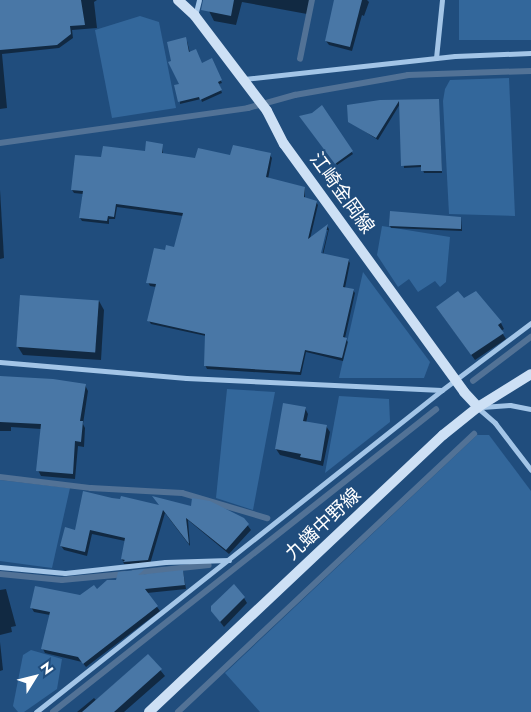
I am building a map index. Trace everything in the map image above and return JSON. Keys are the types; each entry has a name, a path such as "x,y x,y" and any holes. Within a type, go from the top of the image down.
{"main road":[{"name":"江崎金岡線","path":"178,0 195,16 256,96 267,111 284,144 456,380 478,407"},
{"name":"九蟠中野線","path":"148,712 443,435 478,407 531,374"}],"street":[{"path":"195,16 199,0"},
{"path":"436,58 442,0"},
{"path":"243,79 436,58 531,53"},
{"path":"36,712 442,390 531,323"},
{"path":"0,362 186,378 442,390"},
{"path":"478,407 510,405 531,409"},
{"path":"478,407 495,423 531,470"},
{"path":"0,567 65,573 165,562 229,560"}],"shaded area":[{"path":"459,0 531,0 531,40 459,40"},
{"path":"140,16 159,22 176,108 112,118 95,30"},
{"path":"509,78 515,216 449,214 443,101 445,89 450,80"},
{"path":"382,226 450,237 446,282 440,287 435,281 418,292 409,279 398,287 377,255"},
{"path":"363,272 430,362 424,378 339,378"},
{"path":"227,389 275,392 253,510 216,498"},
{"path":"339,396 389,399 390,422 325,473"},
{"path":"477,435 489,435 531,491 531,712 260,712 225,673"},
{"path":"0,480 70,488 52,568 0,561"},
{"path":"31,650 62,659 57,689 24,712 18,712 13,706 23,655"}],"building":[{"path":"0,0 81,0 85,25 70,26 71,34 57,45 0,50"},
{"path":"203,0 234,0 231,16 201,10"},
{"path":"334,0 362,0 350,47 325,41"},
{"path":"186,37 189,52 196,49 202,63 212,58 222,80 218,82 222,90 200,100 199,97 178,102 174,85 179,84 168,62 171,61 167,42"},
{"path":"439,99 442,171 421,171 421,165 401,166 399,101 376,138 348,122 347,105 380,100"},
{"path":"322,105 353,151 335,164 299,116 312,113"},
{"path":"146,141 163,144 162,153 195,158 198,148 230,155 233,145 271,153 266,177 305,187 304,197 317,201 308,239 328,224 321,253 349,259 343,287 354,289 343,337 347,338 342,358 305,350 300,372 204,366 205,334 147,321 156,284 146,283 154,248 165,250 166,245 174,247 183,213 116,204 114,217 108,216 107,221 79,218 83,191 71,190 75,155 101,157 103,146 145,151"},
{"path":"390,211 461,217 461,229 389,226"},
{"path":"458,291 464,298 476,291 502,322 498,325 504,333 471,355 436,307"},
{"path":"20,295 99,301 95,352 16,347"},
{"path":"0,376 53,379 86,384 80,421 83,421 81,442 75,441 73,474 36,471 41,424 0,422"},
{"path":"283,403 306,407 303,421 327,425 321,461 300,457 301,454 275,449"},
{"path":"83,491 112,498 120,499 121,496 159,505 152,496 191,506 192,498 210,501 244,518 249,524 226,550 186,518 189,544 163,510 148,560 123,562 125,560 121,559 125,538 90,530 85,552 60,546 65,527 75,530"},
{"path":"145,569 138,575 183,570 185,585 145,589 158,606 83,664 78,657 41,649 50,612 30,608 35,586 80,595 94,585 97,589 107,580 116,580 118,572"},
{"path":"234,584 245,597 220,622 211,611 211,606"},
{"path":"148,654 162,669 114,712 82,712"}],"waterway":[{"path":"300,59 312,0"},
{"path":"0,143 248,108 295,95 408,75 531,71"},
{"path":"473,381 531,337"},
{"path":"53,712 436,410"},
{"path":"178,712 474,434"},
{"path":"0,477 91,488 182,493 267,518"},
{"path":"134,573 209,565"},
{"path":"0,574 62,580 125,574"}]}
